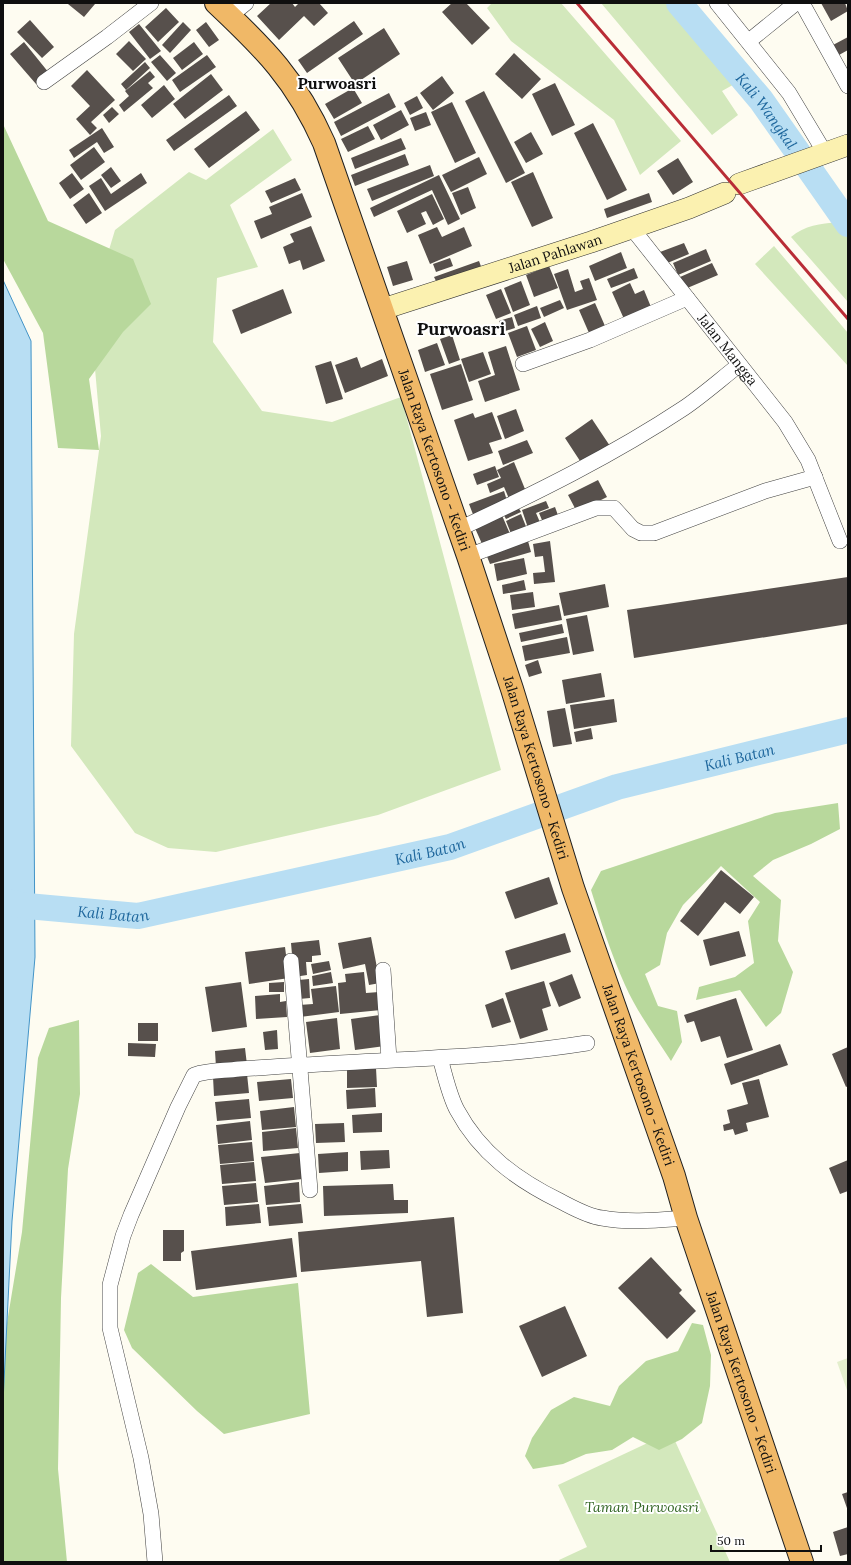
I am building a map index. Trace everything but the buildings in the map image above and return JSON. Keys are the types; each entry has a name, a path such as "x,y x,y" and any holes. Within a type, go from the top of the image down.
{"highway":[{"name":"Jalan Raya Kertosono - Kediri","path":"231,7 295,87 311,113 324,143 459,529 512,689 563,854 617,1016 674,1176 686,1218 802,1562"}],"main road":[{"name":"Jalan Pahlawan","path":"383,309 690,208 783,168 848,145"}],"street":[{"path":"44,82 107,37 151,3"},
{"path":"717,3 749,41 789,93 820,155"},
{"path":"749,41 796,3"},
{"path":"802,3 848,86"},
{"name":"Jalan Mangga","path":"631,227 785,422 808,460 840,541"},
{"path":"523,364 590,340 687,298"},
{"path":"459,529 509,506 643,434 685,407 739,365"},
{"path":"468,556 596,508 614,508 633,528 641,533 654,534 765,491 815,477"},
{"path":"291,961 310,1190"},
{"path":"383,970 389,1059"},
{"path":"155,1562 151,1514 141,1458 110,1328 110,1285 119,1249 131,1215 178,1107 194,1075 210,1072 300,1065 389,1059 440,1058 559,1048 587,1043"},
{"path":"440,1058 456,1109 467,1126 487,1153 518,1177 574,1208 600,1218 644,1222 686,1218"}],"green space":[{"path":"492,3 561,3 681,141 640,175 614,120 511,41 487,8"},
{"path":"601,3 666,3 738,82 722,91 738,115 712,135"},
{"path":"3,124 48,221 133,259 151,304 123,332 89,379 99,450 58,448 43,333 3,259"},
{"path":"273,129 292,160 230,205 258,267 217,278 213,342 262,411 332,422 401,397 501,770 378,815 216,852 168,848 135,833 71,746 74,634 101,436 90,313 115,230 189,172 206,180"},
{"path":"838,222 848,235 848,302 791,237 802,230 819,224"},
{"path":"774,246 848,333 848,366 755,264"},
{"path":"838,803 840,829 811,844 773,860 753,876 781,900 778,941 793,972 781,1013 766,1027 740,990 696,1000 699,987 735,977 754,963 748,921 760,902 721,866 683,905 667,933 660,965 645,974 658,1006 677,1011 682,1042 671,1061 635,1005 625,985 602,926 591,890 601,871 775,813"},
{"path":"79,1020 80,1094 68,1169 61,1298 58,1469 67,1562 3,1562 3,1347 22,1232 38,1058 49,1028"},
{"path":"151,1264 193,1297 298,1283 310,1414 224,1434 197,1411 132,1348 124,1330 138,1273"},
{"path":"692,1323 703,1325 711,1355 710,1386 702,1423 682,1439 659,1450 633,1437 612,1450 586,1454 563,1464 533,1469 525,1456 532,1438 551,1410 574,1397 610,1406 619,1386 646,1361 678,1351"},
{"path":"848,1358 848,1393 837,1362"},
{"name":"Taman Purwoasri","path":"671,1432 730,1562 560,1562 559,1560 587,1547 558,1485"}],"water":[{"path":"3,280 31,341 35,957 12,1221 3,1402"}],"waterway":[{"name":"Kali Wangkal","path":"679,3 761,100 848,224"},
{"name":"Kali Batan","path":"3,901 27,906 138,916 450,847 617,787 848,730"}],"railway":[{"path":"577,3 848,319"}],"district":[{"name":"Purwoasri","path":"337,83"},
{"name":"Purwoasri","path":"461,328"}]}
